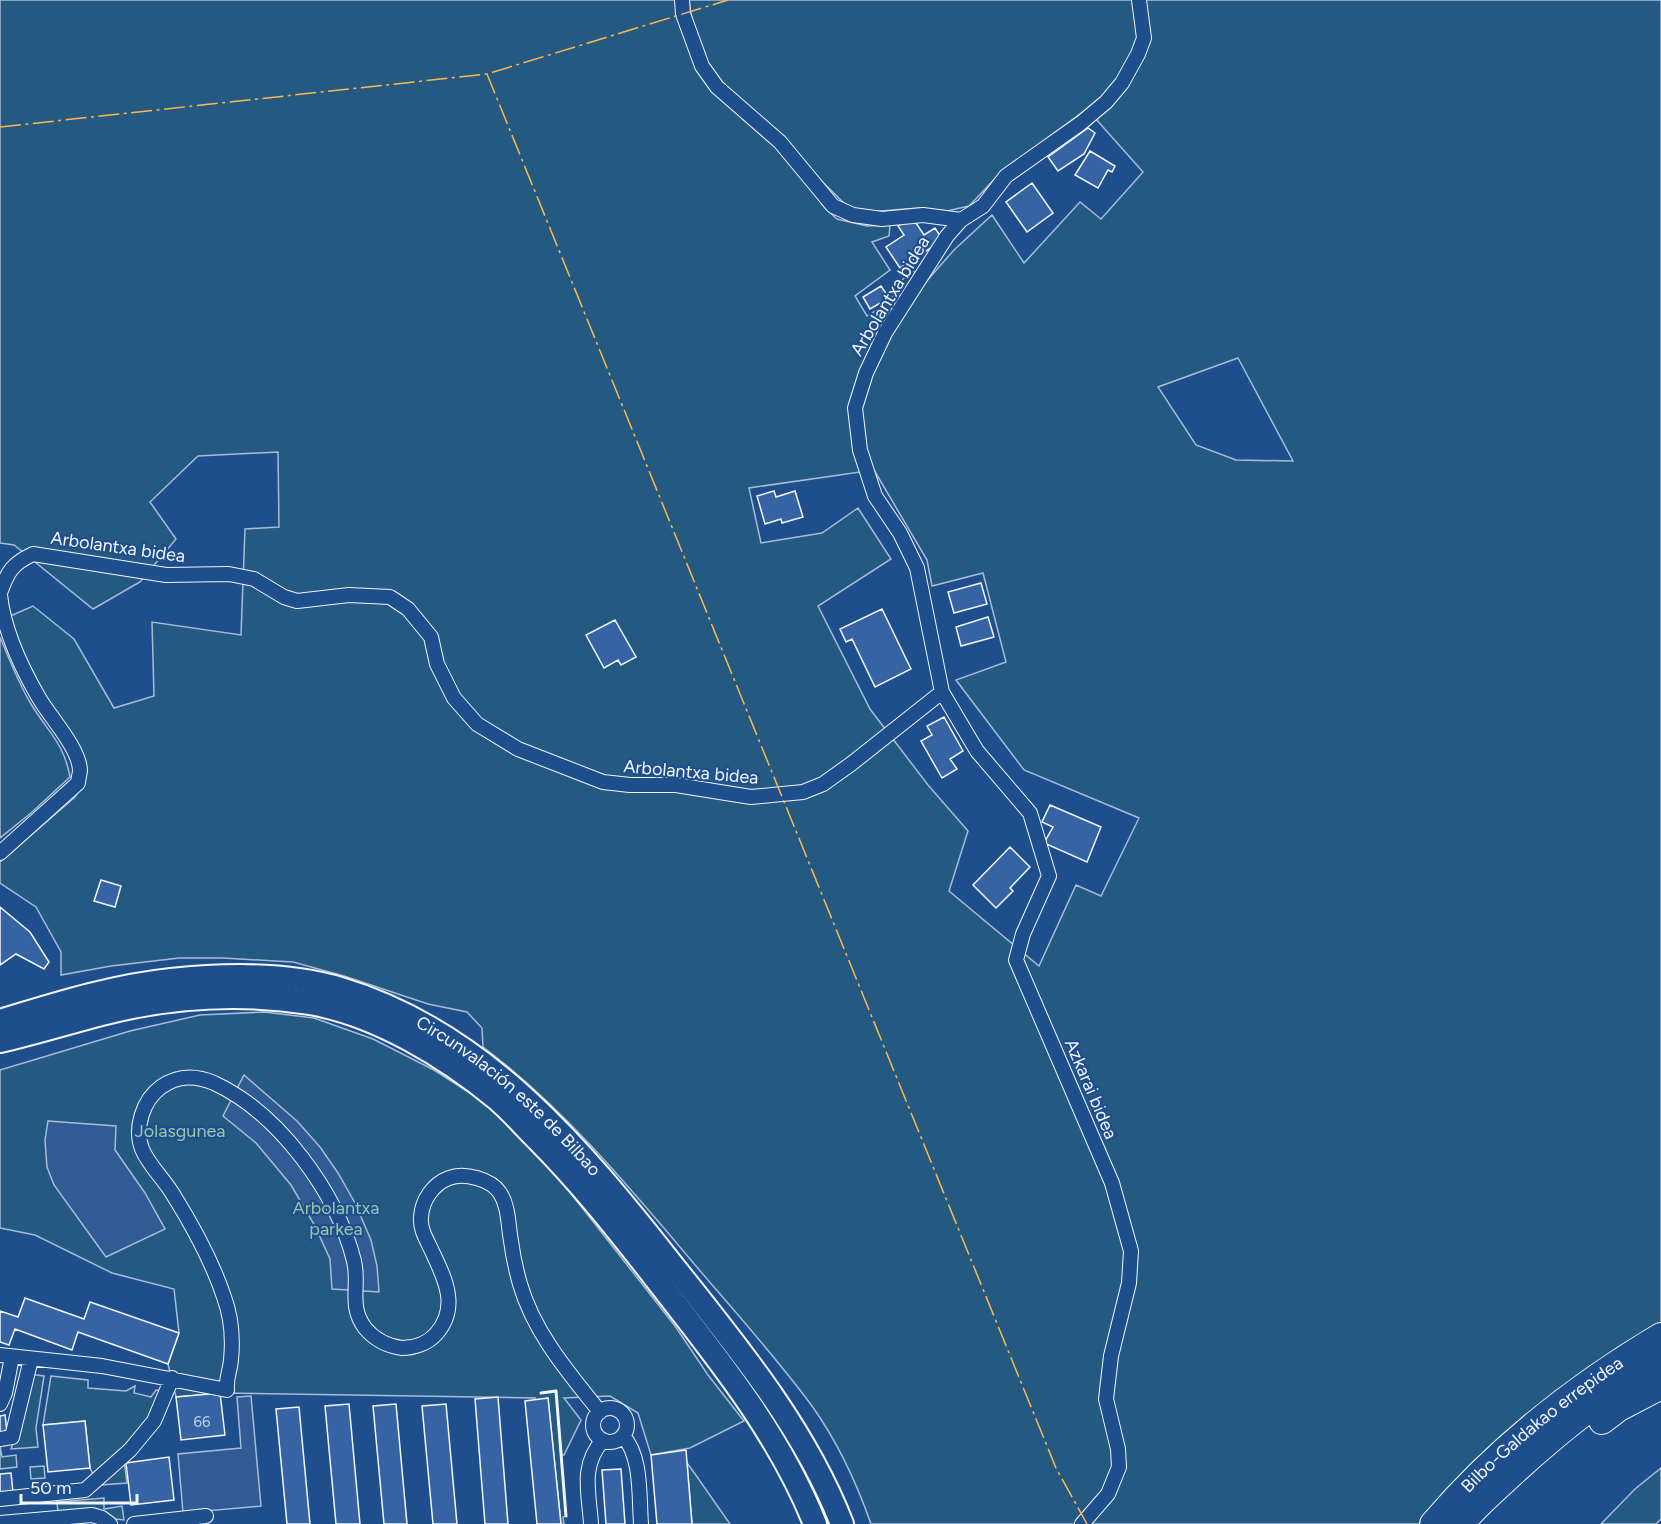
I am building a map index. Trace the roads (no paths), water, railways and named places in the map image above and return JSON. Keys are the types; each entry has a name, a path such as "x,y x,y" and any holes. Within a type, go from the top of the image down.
{"highway":[{"name":"Bilbo-Galdakao errepidea","path":"1433,1524 1474,1480 1550,1413 1661,1336"},
{"name":"Bilbo-Galdakao errepidea","path":"1461,1524 1523,1463 1563,1430 1661,1360"},
{"path":"1481,1524 1537,1471 1585,1432 1619,1408 1661,1386"}],"main road":[{"name":"Circunvalación este de Bilbao","path":"0,1019 153,982 262,976 316,983 340,989 408,1015 457,1044 499,1074 558,1130 651,1238 769,1391 816,1467 842,1524"},
{"name":"Circunvalación este de Bilbao","path":"0,1041 119,1009 182,1000 243,997 312,1003 380,1025 460,1071 499,1101 566,1168 631,1246 722,1363 751,1406 782,1454 815,1524"},
{"path":"0,1046 24,1036"}],"street":[{"path":"682,0 683,14 702,66 717,87 780,142 833,206 853,215 882,219 923,215 961,220"},
{"name":"Arbolantxa bidea","path":"0,853 78,783 80,768 61,729 40,699 22,666 2,614 0,594 6,575 16,561 33,554 166,575 228,574 254,579 284,597 297,601 349,595 390,597 408,609 431,637 437,664 453,698 477,724 518,749 603,782 630,785 676,784 751,797 803,792 823,784 851,764 942,692 917,568 900,533 875,496 860,450 855,408 866,373 885,333 926,267 961,220 983,206 1006,176 1081,123 1106,102 1122,83 1144,38 1139,0"},
{"name":"Azkarai bidea","path":"942,692 977,751 1030,813 1049,876 1023,934 1016,960 1112,1183 1131,1251 1129,1283 1111,1356 1106,1399 1118,1449 1119,1467 1108,1494 1082,1524"},
{"path":"0,1404 5,1393 6,1356 102,1366 227,1390 226,1377 231,1362 230,1327 226,1302 202,1245 173,1194 142,1148 139,1134 141,1117 157,1089 171,1081 190,1076 230,1090 252,1107 277,1128 310,1170 338,1215 355,1264 357,1281 354,1299 357,1316 366,1329 380,1342 395,1347 410,1348 431,1339 442,1326 449,1308 449,1294 442,1273 422,1230 421,1215 427,1197 435,1186 450,1177 461,1176 490,1182 500,1191 507,1211 521,1287 541,1331 566,1370 600,1412"},
{"path":"0,1439 12,1437 31,1359"},
{"path":"0,1498 85,1490 130,1450 154,1421 172,1378"},
{"path":"612,1408 622,1413 627,1424 623,1436 614,1441 603,1440 595,1432 594,1421 600,1412 612,1408"},
{"path":"623,1436 631,1444 635,1457 641,1524"},
{"path":"591,1524 588,1462 603,1440"},
{"path":"0,1523 92,1515 110,1524"},
{"path":"134,1524 206,1516"}],"park label":[{"name":"Jolasgunea","path":"180,1131"},
{"name":"Arbolantxa parkea","path":"336,1218"}]}
